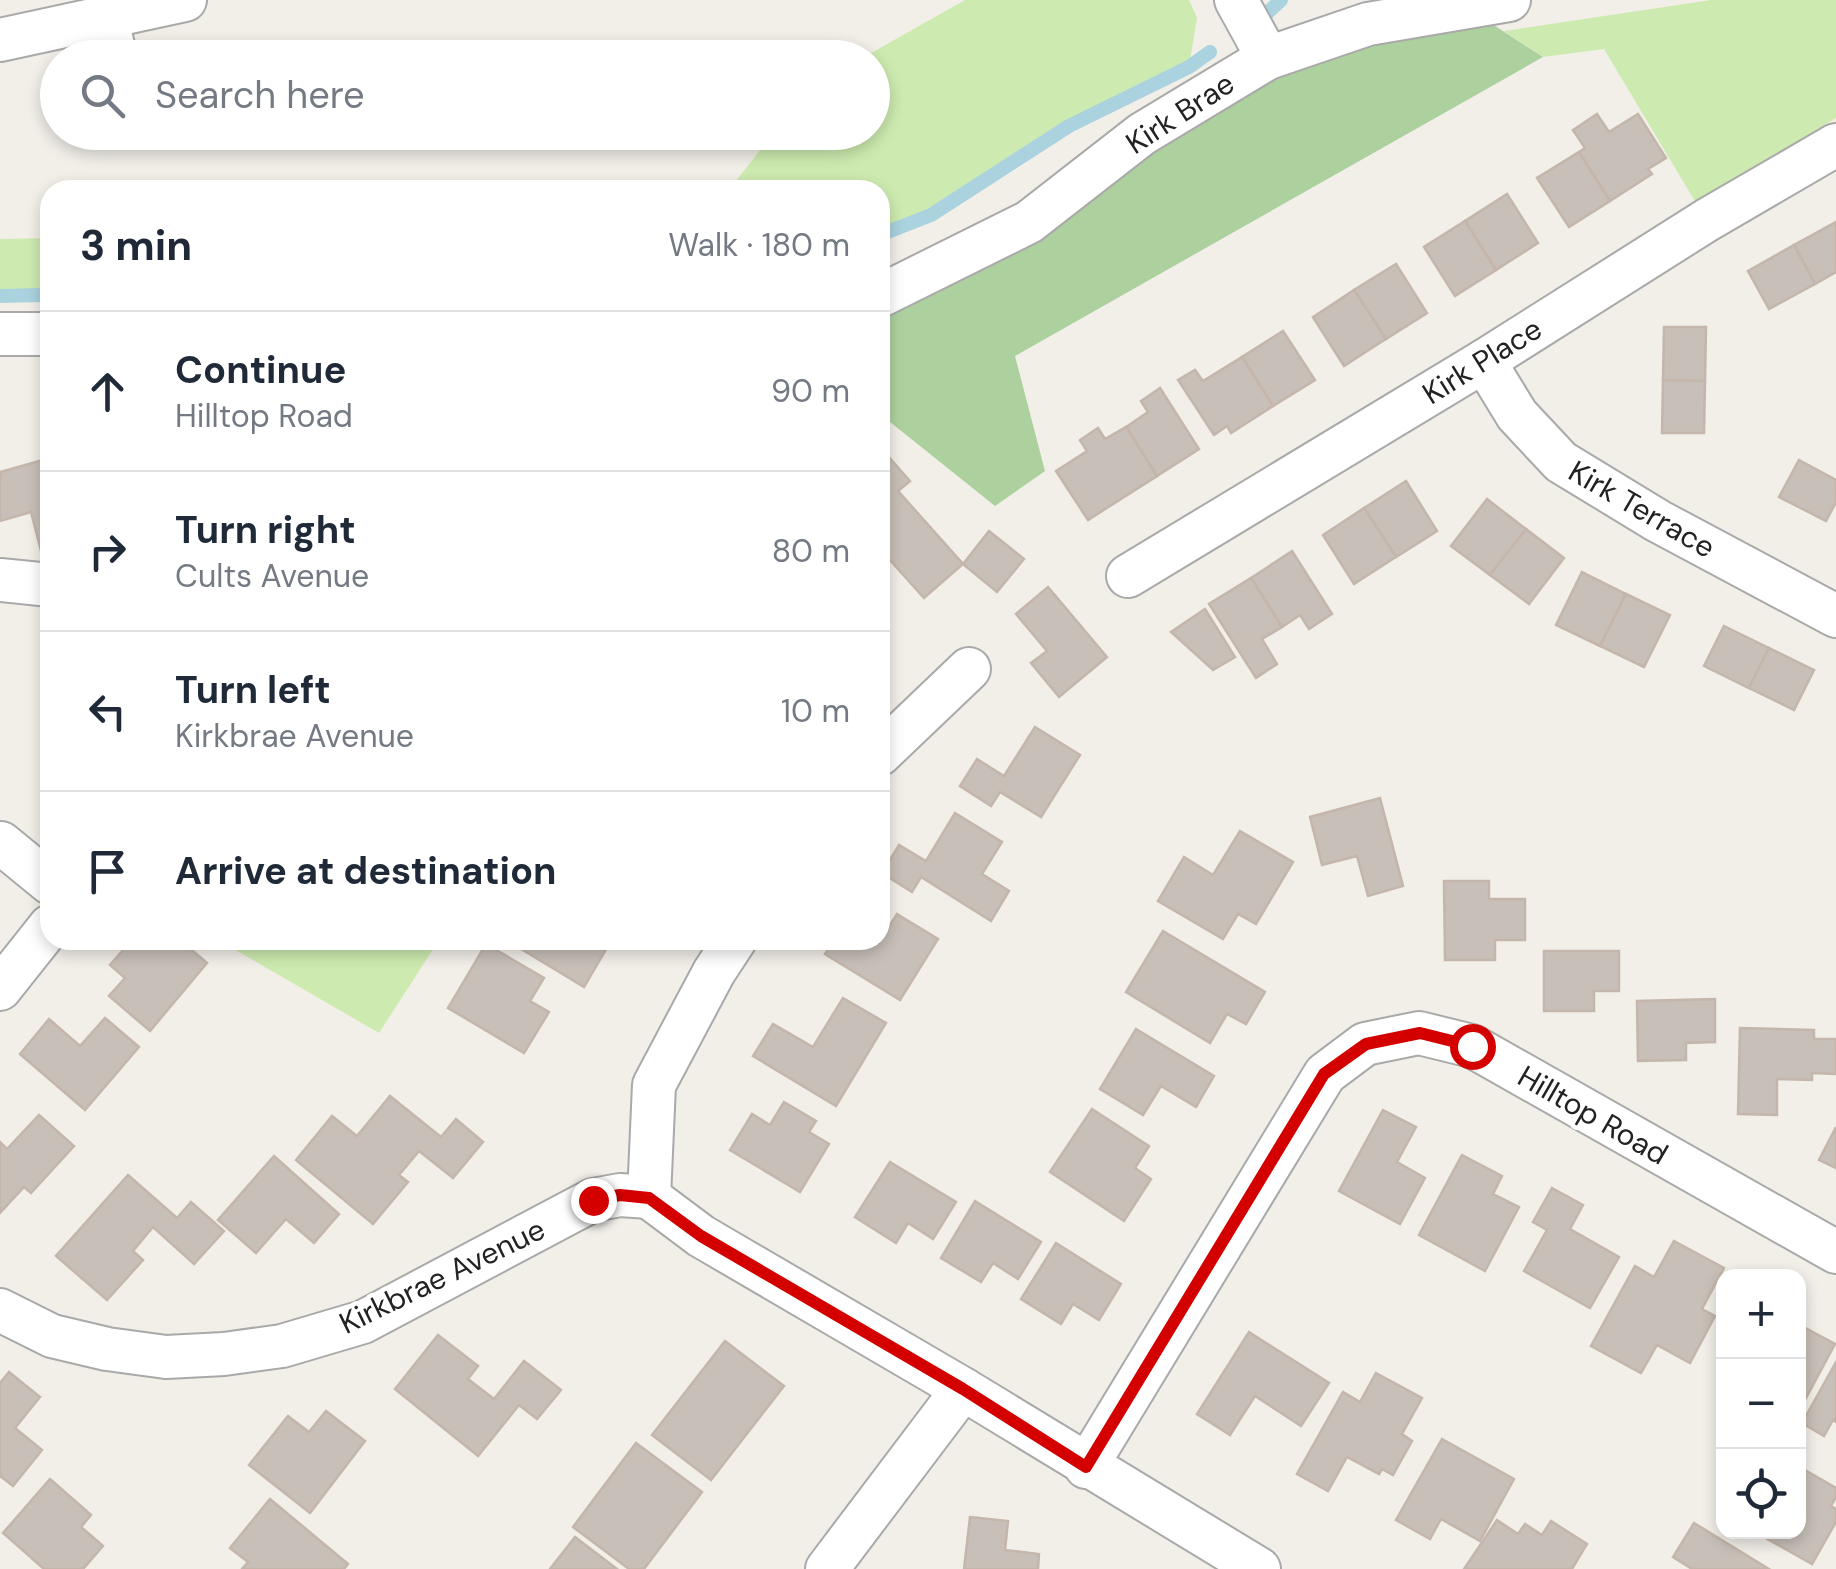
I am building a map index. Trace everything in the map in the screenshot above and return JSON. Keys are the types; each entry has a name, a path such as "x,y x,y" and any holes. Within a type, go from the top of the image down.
{"street":[{"path":"0,40 185,0"},
{"path":"1236,0 1268,58"},
{"name":"Kirk Brae","path":"890,291 1029,222 1142,134 1268,58 1368,24 1509,0"},
{"path":"106,16 112,40"},
{"name":"Kirk Place","path":"1128,576 1484,361 1707,220 1836,146"},
{"path":"0,334 40,334"},
{"name":"Kirk Terrace","path":"1484,361 1517,415 1560,462 1658,522 1836,616"},
{"path":"0,580 40,584"},
{"path":"890,744 969,668"},
{"path":"0,843 40,875"},
{"path":"0,989 40,939"},
{"path":"729,950 654,1084 649,1198 701,1236 1259,1569"},
{"name":"Hilltop Road","path":"1086,1467 1324,1074 1366,1044 1420,1033 1472,1046 1836,1252"},
{"name":"Kirkbrae Avenue","path":"0,1310 52,1336 108,1350 166,1357 282,1346 363,1322 593,1200 620,1195 649,1198"},
{"path":"827,1569 963,1389"}],"green space":[{"path":"965,0 1189,0 1197,18 1189,67 1069,126 931,215 890,231 890,180 737,180 760,150 890,150 890,42"},
{"path":"1711,0 1836,0 1836,118 1696,203 1604,49 1543,57 1504,31"},
{"path":"1466,7 1543,57 1015,356 1045,471 995,506 890,422 890,290 1268,58"},
{"path":"40,238 40,295 0,296 0,239"},
{"path":"235,950 433,950 379,1033"}],"building":[{"path":"1597,114 1609,132 1638,114 1666,158 1648,169 1652,174 1610,201 1579,152 1585,148 1573,130"},
{"path":"1579,152 1610,201 1569,227 1537,178"},
{"path":"1507,194 1538,243 1496,270 1465,221"},
{"path":"1465,221 1496,270 1455,296 1424,247"},
{"path":"1836,222 1836,272 1815,284 1794,245"},
{"path":"1794,245 1815,284 1769,309 1748,271"},
{"path":"1396,264 1427,313 1386,339 1354,290"},
{"path":"1354,290 1386,339 1344,366 1313,317"},
{"path":"1664,327 1706,327 1705,381 1663,380"},
{"path":"1283,331 1315,380 1273,406 1242,357"},
{"path":"1242,357 1273,406 1231,433 1227,426 1214,435 1178,380 1195,370 1203,381"},
{"path":"1663,380 1705,381 1704,433 1662,433"},
{"path":"1160,388 1199,449 1157,476 1126,427 1148,412 1141,401"},
{"path":"1126,427 1157,476 1088,520 1056,471 1087,451 1080,440 1098,428 1105,439"},
{"path":"890,458 910,481 898,491 963,564 924,598 890,560"},
{"path":"1799,460 1836,480 1836,502 1826,521 1779,497"},
{"path":"40,461 40,547 31,512 0,521 0,472"},
{"path":"1406,481 1437,531 1396,557 1364,508"},
{"path":"1487,499 1526,529 1490,575 1451,546"},
{"path":"1364,508 1396,557 1354,584 1323,535"},
{"path":"1526,529 1564,558 1529,604 1490,575"},
{"path":"989,531 1024,559 997,592 963,564"},
{"path":"1292,551 1332,614 1309,629 1300,615 1282,627 1251,578"},
{"path":"1582,572 1626,594 1600,646 1556,625"},
{"path":"1251,578 1282,627 1262,639 1277,664 1256,678 1209,604"},
{"path":"1048,587 1107,657 1059,697 1031,663 1047,651 1016,614"},
{"path":"1626,594 1670,615 1644,667 1600,646"},
{"path":"1205,609 1235,657 1213,670 1171,632"},
{"path":"1724,626 1769,648 1749,688 1704,666"},
{"path":"1769,648 1814,670 1794,710 1749,688"},
{"path":"1035,727 1080,755 1041,817 1000,792 991,806 960,786 977,759 1004,776"},
{"path":"1380,798 1403,886 1368,896 1357,856 1322,865 1310,817"},
{"path":"955,813 1002,842 982,874 1009,891 991,921 921,877 912,892 890,878 890,860 899,845 926,861"},
{"path":"1240,831 1293,862 1256,924 1238,914 1223,939 1158,901 1184,857 1213,875"},
{"path":"1444,881 1489,881 1489,899 1525,899 1525,940 1495,940 1495,960 1445,960"},
{"path":"897,914 938,939 900,1000 825,954 828,950 890,950 890,925"},
{"path":"1163,931 1265,992 1246,1024 1227,1014 1210,1043 1126,992"},
{"path":"123,950 192,950 207,963 150,1031 109,996 125,978 110,965"},
{"path":"482,950 496,950 544,978 530,1001 549,1012 524,1053 448,1008"},
{"path":"523,950 606,950 584,987"},
{"path":"1544,951 1619,951 1619,991 1594,991 1594,1011 1544,1011"},
{"path":"843,998 886,1023 836,1106 753,1056 773,1024 813,1047"},
{"path":"1715,999 1715,1042 1686,1043 1686,1060 1638,1061 1637,1001"},
{"path":"105,1018 139,1047 85,1110 20,1054 49,1019 80,1046"},
{"path":"1740,1028 1814,1030 1814,1039 1836,1039 1836,1074 1812,1073 1812,1080 1777,1079 1777,1115 1738,1114"},
{"path":"1136,1029 1214,1076 1196,1107 1161,1086 1143,1115 1100,1089"},
{"path":"390,1096 441,1137 456,1119 483,1142 453,1178 419,1151 399,1175 408,1182 373,1224 296,1160 332,1116 357,1136"},
{"path":"784,1102 816,1121 809,1132 829,1144 800,1192 730,1150 752,1114 770,1125"},
{"path":"1092,1109 1149,1146 1135,1168 1151,1179 1124,1221 1050,1172"},
{"path":"1383,1110 1416,1127 1397,1162 1425,1178 1400,1224 1339,1191"},
{"path":"39,1115 74,1146 31,1193 24,1187 0,1213 0,1142 7,1149"},
{"path":"1836,1127 1836,1168 1819,1160"},
{"path":"1462,1155 1502,1176 1493,1194 1519,1207 1485,1271 1419,1235"},
{"path":"274,1156 339,1214 314,1243 286,1219 256,1253 218,1220"},
{"path":"890,1162 956,1202 933,1239 908,1223 896,1243 855,1217"},
{"path":"128,1175 177,1218 191,1202 224,1231 194,1264 153,1227 133,1251 143,1260 107,1300 56,1256"},
{"path":"1552,1188 1583,1205 1570,1229 1619,1257 1590,1308 1524,1271 1547,1230 1533,1222"},
{"path":"975,1201 1041,1242 1018,1279 993,1263 981,1282 941,1258"},
{"path":"1674,1241 1724,1268 1716,1269 1716,1283 1702,1309 1715,1316 1690,1363 1657,1345 1641,1373 1591,1346 1635,1266 1654,1277"},
{"path":"1056,1243 1121,1284 1099,1320 1073,1304 1061,1324 1021,1299"},
{"path":"1806,1328 1835,1344 1806,1398"},
{"path":"1249,1332 1329,1383 1301,1426 1255,1396 1230,1435 1197,1414"},
{"path":"438,1335 478,1366 468,1379 494,1399 524,1361 561,1390 537,1419 519,1405 478,1456 395,1389"},
{"path":"725,1341 784,1386 711,1480 652,1435"},
{"path":"1836,1362 1836,1422 1833,1420 1824,1436 1806,1425 1806,1416"},
{"path":"9,1372 40,1397 15,1428 42,1450 13,1486 0,1476 0,1383"},
{"path":"1376,1373 1422,1398 1402,1434 1412,1441 1393,1475 1382,1469 1379,1474 1347,1457 1328,1491 1297,1474 1343,1392 1360,1402"},
{"path":"326,1411 365,1441 310,1513 249,1465 288,1416 309,1432"},
{"path":"1442,1439 1514,1479 1480,1541 1441,1519 1430,1539 1396,1520"},
{"path":"636,1443 702,1492 644,1569 629,1569 573,1527"},
{"path":"1806,1471 1836,1488 1831,1506 1836,1509 1836,1522 1812,1564 1767,1539 1806,1539"},
{"path":"50,1479 91,1515 81,1527 103,1546 83,1569 44,1569 3,1533"},
{"path":"270,1499 348,1564 344,1569 242,1569 248,1562 230,1548"},
{"path":"970,1517 1008,1521 1005,1550 1039,1554 1038,1569 964,1569"},
{"path":"1497,1520 1518,1534 1525,1524 1542,1535 1551,1521 1587,1544 1572,1569 1464,1569"},
{"path":"1694,1523 1769,1569 1692,1569 1673,1557"},
{"path":"575,1537 617,1569 550,1569"}],"waterway":[{"path":"1267,13 1281,0"},
{"path":"890,231 931,215 1069,126 1189,67 1210,52"},
{"path":"0,296 40,295"}],"route":[{"path":"593,1200 620,1195 649,1198 701,1236 963,1389 1086,1467 1324,1074 1366,1044 1420,1033 1472,1046"}]}
